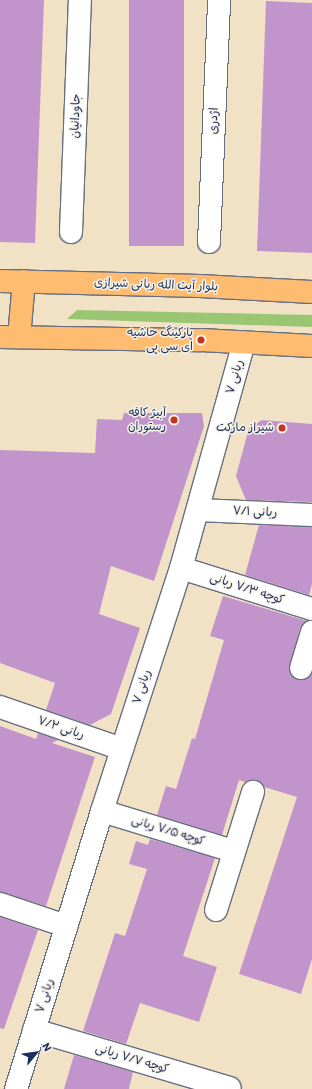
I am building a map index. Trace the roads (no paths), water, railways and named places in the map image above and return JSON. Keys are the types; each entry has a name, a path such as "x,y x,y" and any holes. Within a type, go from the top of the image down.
{"main road":[{"name":"بلوار آیت الله ربانی شیرازی","path":"0,281 200,286 312,292"},
{"path":"24,281 10,337 312,346"}],"street":[{"name":"جاودانیان","path":"71,232 80,0"},
{"name":"اژدری","path":"210,242 219,0"},
{"name":"ربانی ۷","path":"16,1089 102,811 181,568 244,343"},
{"name":"ربانی ۷/۱","path":"198,510 312,515"},
{"name":"کوچه ۷/۳ ربانی","path":"181,568 312,610"},
{"path":"301,668 312,632"},
{"name":"ربانی ۷/۲","path":"0,707 122,749"},
{"path":"216,910 233,851 253,792"},
{"name":"کوچه ۷/۵ ربانی","path":"102,811 233,851"},
{"path":"0,904 66,926"},
{"name":"کوچه ۷/۷ ربانی","path":"34,1030 230,1088"}],"place":[{"name":"پارکینگ حاشیه ای سی پی","path":"201,340"},
{"name":"آبیژ کافه رستوران","path":"174,420"},
{"name":"شیراز مارکت","path":"282,428"}]}
